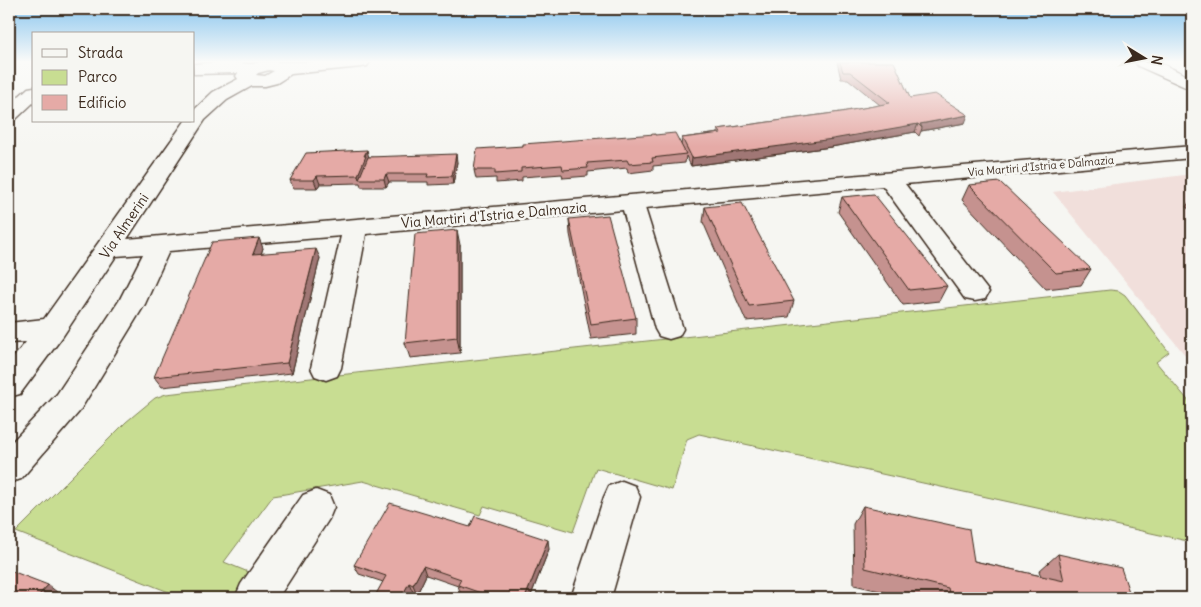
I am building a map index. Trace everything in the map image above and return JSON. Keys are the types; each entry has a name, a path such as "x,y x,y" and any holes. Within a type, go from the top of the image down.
{"street":[{"name":"Via Almerini","path":"195,120 228,90"},
{"path":"9,115 32,94"},
{"name":"Via Almerini","path":"9,385 53,329 194,122"},
{"name":"Via Martiri d'Istria e Dalmazia","path":"108,249 1192,152"},
{"path":"889,179 975,292"},
{"path":"632,202 669,329"},
{"path":"326,368 355,227"},
{"path":"9,468 68,403 131,304 160,244"},
{"path":"9,333 53,329"},
{"path":"591,598 622,497"},
{"path":"255,598 316,507"}],"shaded area":[{"path":"1192,174 1192,355 1185,355 1053,192"}],"green space":[{"path":"1110,290 1119,291 1125,295 1169,352 1156,362 1192,405 1192,542 699,434 687,439 672,490 596,468 573,532 484,506 480,515 363,481 273,496 224,562 253,574 236,598 184,598 16,532 126,422 155,398 166,394"}],"building":[{"path":"874,90 907,90 910,98 935,94 968,115 920,124 922,128 918,124 833,139 692,158 682,138 721,133 718,129 841,112 890,103"},
{"path":"675,133 686,154 652,158 653,162 629,164 627,160 587,163 588,168 563,170 562,165 521,168 521,172 495,174 495,170 474,170 477,149"},
{"path":"367,150 358,175 317,176 314,180 290,180 306,153"},
{"path":"456,154 452,176 427,177 428,174 386,174 384,179 359,179 368,157"},
{"path":"1000,182 1091,269 1056,273 969,185"},
{"path":"874,194 947,286 909,290 842,197"},
{"path":"742,203 794,301 749,306 705,207"},
{"path":"608,215 636,318 591,324 569,219"},
{"path":"457,230 457,337 405,343 415,234"},
{"path":"259,238 253,254 316,249 287,363 154,377 212,242"},
{"path":"390,503 470,527 475,516 548,540 525,598 495,598 458,585 461,579 423,566 413,585 409,583 401,598 374,598 386,576 354,565"},
{"path":"863,506 969,529 974,561 1064,581 1058,554 1121,568 1131,598 950,598 948,588 865,568"},
{"path":"9,570 48,585 36,598 9,598"}]}
